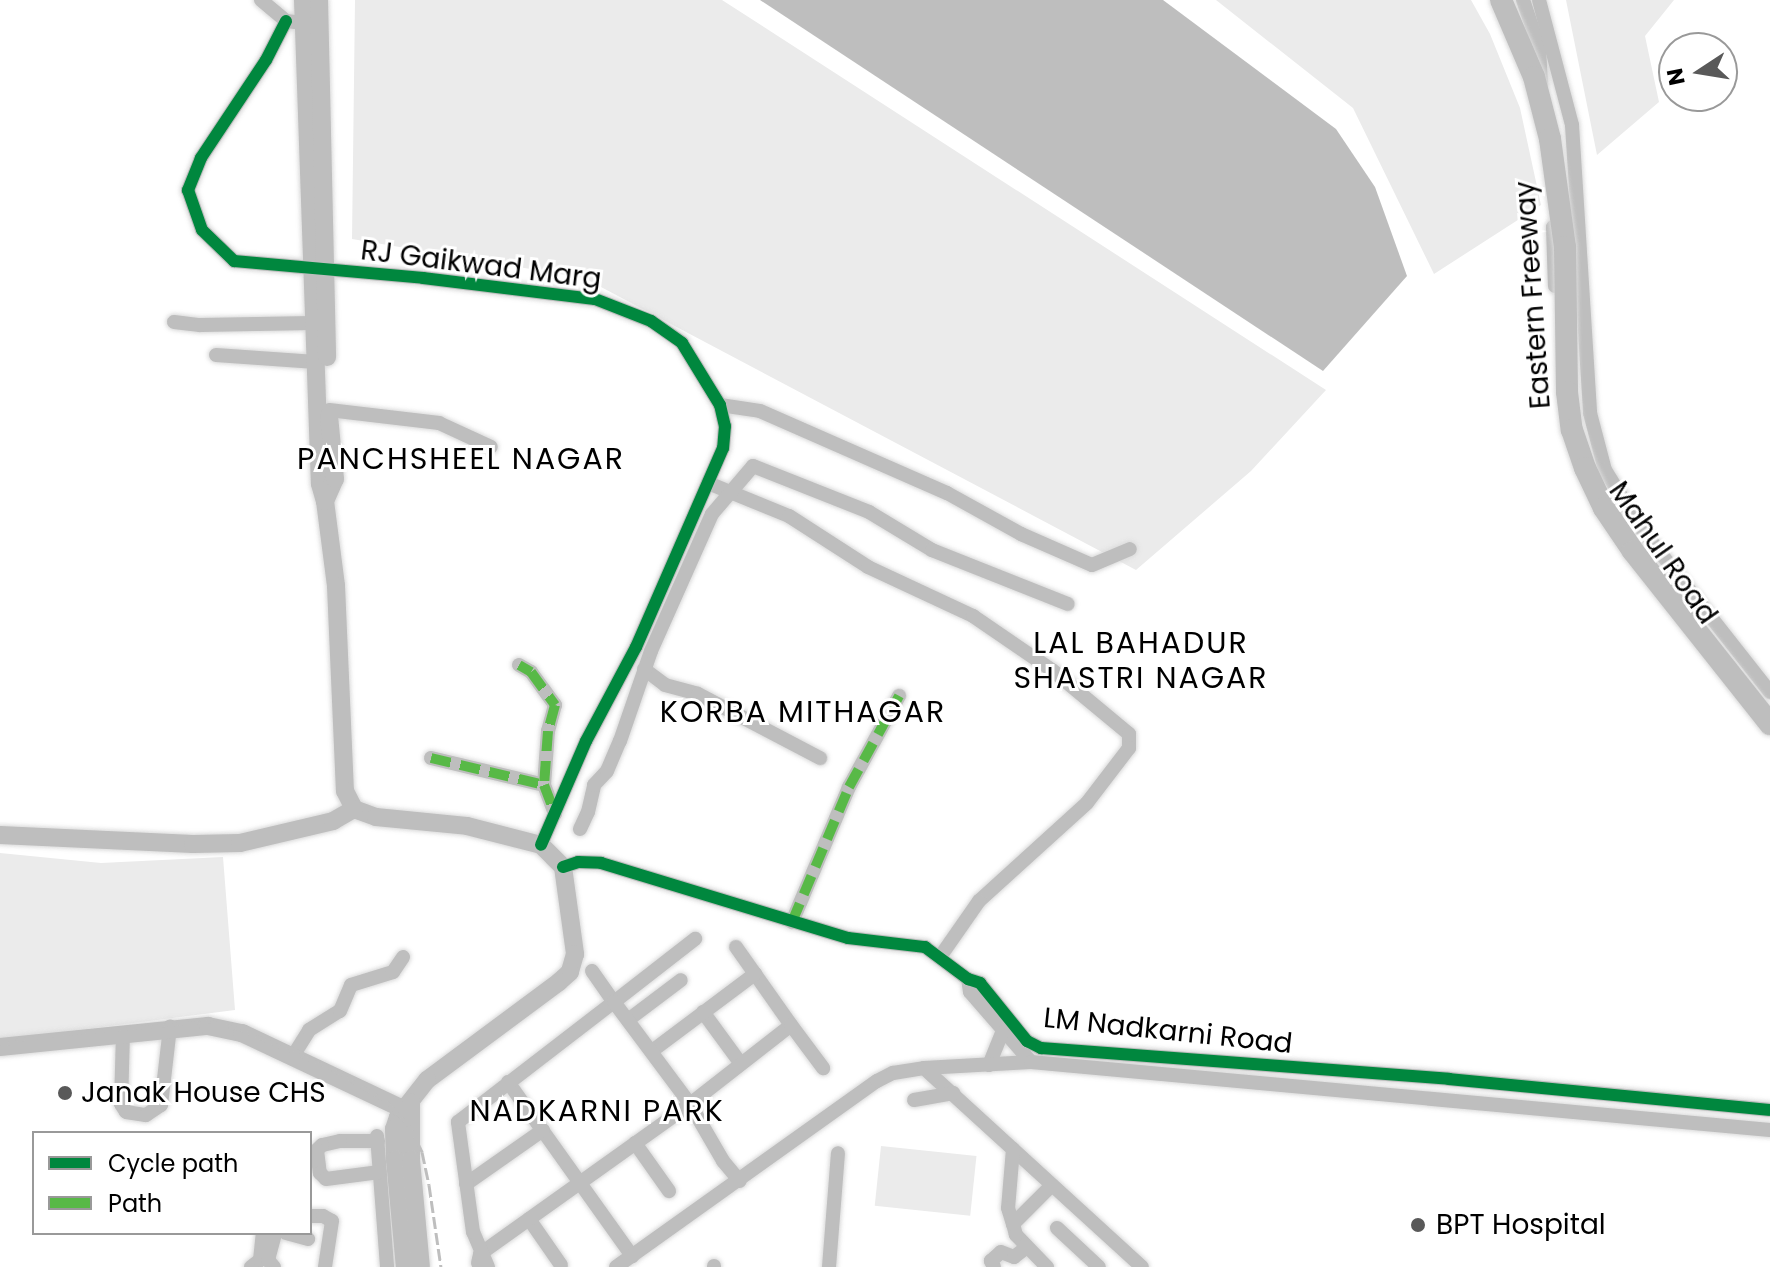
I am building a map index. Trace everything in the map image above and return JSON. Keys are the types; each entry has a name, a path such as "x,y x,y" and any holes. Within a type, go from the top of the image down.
{"highway":[{"name":"Eastern Freeway","path":"1501,0 1534,77 1550,139 1565,247 1567,392 1572,430 1585,468 1604,508 1633,551 1770,724"},
{"name":"Eastern Freeway","path":"1515,0 1547,81 1568,182 1576,352 1586,431 1598,469 1642,543 1770,703"}],"main road":[{"path":"303,0 312,24"},
{"path":"319,0 312,24 317,271 335,479 325,501"},
{"path":"317,271 313,323 320,484 336,586 345,791 354,809 376,817 467,826 541,845 563,867 575,954 570,972 427,1080 390,1135 403,1160 421,1267"},
{"path":"0,835 193,844 240,843 333,821 354,809"},
{"path":"0,1047 170,1027 208,1026 232,1030 408,1107"},
{"path":"403,1160 405,1267"}],"street":[{"path":"261,0 286,21 312,24"},
{"name":"Mahul Road","path":"1523,0 1546,45 1572,125 1587,371 1594,427 1605,470 1640,527 1770,692"},
{"name":"Mahul Road","path":"1539,0 1546,45 1541,123 1548,162 1558,387 1565,433 1579,475 1605,526 1770,736"},
{"name":"RJ Gaikwad Marg","path":"286,21 266,60 201,158 188,190 202,230 234,261 317,271 423,278 595,299 651,321 682,343 720,405 725,426 723,448 636,647 586,741 541,845"},
{"path":"1554,255 1582,251"},
{"path":"174,322 313,323"},
{"path":"216,355 316,362"},
{"path":"720,405 760,411 775,417 947,493 1021,534 1092,565 1130,549"},
{"path":"329,410 439,423 491,447"},
{"path":"1565,433 1594,427"},
{"path":"580,829 594,785 607,771 644,669 712,514 734,492 753,466 869,512 932,550 1068,604"},
{"path":"708,483 789,516 868,567 973,616 1052,670 1129,734 1129,748 1087,803 979,901 940,957"},
{"path":"519,665 531,672 555,705 548,731 544,785 555,814"},
{"path":"644,669 665,685 698,694 820,758"},
{"path":"792,922 849,787 899,696"},
{"path":"431,758 544,785"},
{"name":"LM Nadkarni Road","path":"563,867 578,862 601,863 848,938 925,947 968,979 980,983 1033,1046 1103,1060 1770,1130"},
{"path":"482,1263 466,1184 458,1122 695,939"},
{"path":"736,947 823,1068"},
{"path":"293,1056 309,1030 340,1011 351,985 393,972 403,957"},
{"path":"592,971 690,1104 723,1161 740,1181"},
{"path":"652,1051 755,974"},
{"name":"LM Nadkarni Road","path":"968,979 970,992 1031,1062 1103,1060 1449,1079 1770,1110"},
{"path":"628,1020 681,980"},
{"path":"703,1012 741,1064"},
{"path":"482,1263 529,1219 690,1104 791,1025"},
{"path":"123,1033 118,1094 126,1112 146,1115 161,1105 170,1027"},
{"path":"989,1065 1002,1032"},
{"path":"616,1267 877,1081 893,1073 924,1068 1031,1062 1033,1046"},
{"path":"924,1068 1134,1264"},
{"path":"508,1082 632,1256"},
{"path":"914,1100 953,1093"},
{"path":"466,1184 543,1130"},
{"path":"312,1143 356,1134 390,1135"},
{"path":"387,1267 380,1172 390,1135"},
{"path":"380,1172 326,1179 320,1173 317,1150 322,1145 340,1141 390,1135"},
{"path":"635,1143 669,1191"},
{"path":"1013,1149 1008,1208 1014,1232 1047,1267"},
{"path":"829,1267 838,1153"},
{"path":"1013,1224 1052,1185"},
{"path":"312,1216 323,1216 332,1221 325,1267"},
{"path":"529,1219 561,1265"},
{"path":"1057,1228 1099,1267"},
{"path":"251,1267 260,1260 263,1235"},
{"path":"274,1235 268,1260 274,1267"},
{"path":"293,1235 308,1239"},
{"path":"994,1267 991,1261 1001,1252 1014,1257 1027,1247"}],"shaded area":[{"path":"355,0 722,0 1326,390 1251,471 1136,570 584,278 352,239"},
{"path":"760,0 1163,0 1336,129 1375,187 1407,276 1323,371"},
{"path":"1216,0 1471,0 1490,34 1520,108 1541,205 1434,274 1353,108"},
{"path":"1566,0 1674,0 1645,36 1658,103 1597,155"},
{"path":"0,853 101,863 223,857 235,1010 0,1040"},
{"path":"881,1146 976,1156 970,1216 875,1206"}],"railway":[{"path":"0,1047 16,1040 61,1034 210,1021 240,1029 332,1069 386,1101 410,1127 422,1152 441,1267"}],"marked path":[{"path":"519,665 531,672 555,705 548,731 544,785 555,814"},
{"path":"792,922 849,787 899,696"},
{"path":"431,758 544,785"}],"cycle path":[{"path":"286,21 266,60 201,158 188,190 202,230 234,261 423,278 595,299 651,321 682,343 720,405 725,426 723,448 636,647 586,741 541,845"},
{"path":"563,867 578,862 601,863 848,938 925,947 968,979 980,983 1027,1041 1041,1048 1449,1079 1770,1110"}],"place":[{"name":"Janak House CHS","path":"65,1093"},
{"name":"BPT Hospital","path":"1418,1225"}],"district":[{"name":"PANCHSHEEL NAGAR","path":"461,459"},
{"name":"LAL BAHADUR SHASTRI NAGAR","path":"1141,660"},
{"name":"KORBA MITHAGAR","path":"803,712"},
{"name":"NADKARNI PARK","path":"597,1111"}]}
